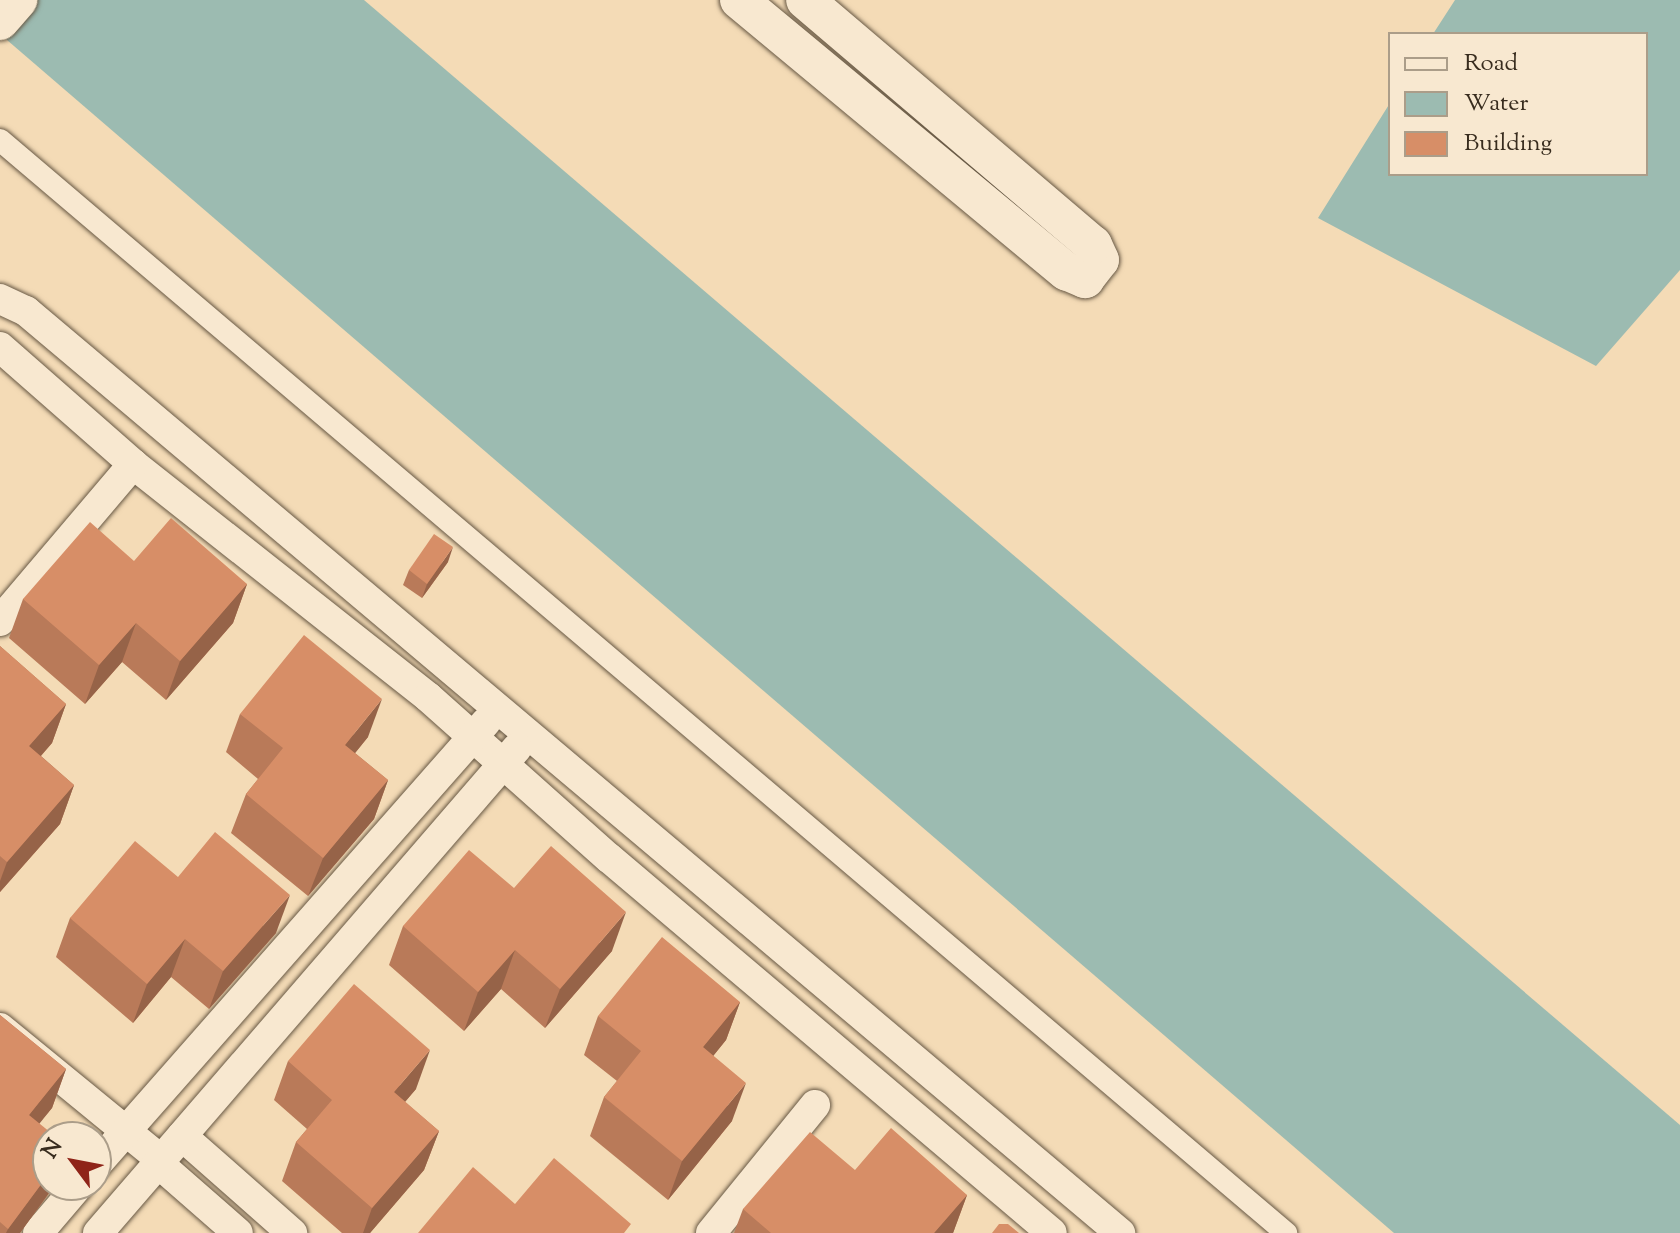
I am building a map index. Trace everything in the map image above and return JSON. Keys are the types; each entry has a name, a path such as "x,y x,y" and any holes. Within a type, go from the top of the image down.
{"street":[{"path":"0,21 18,0"},
{"path":"739,0 1066,271 1085,279 1100,260 1093,245 805,0"},
{"path":"0,140 1286,1233"},
{"path":"0,299 26,311 1120,1233"},
{"path":"0,347 133,464 505,762 609,858 1052,1233"},
{"path":"0,621 133,464"},
{"path":"112,1146 497,708"},
{"path":"98,1233 529,734"},
{"path":"0,1028 126,1130 238,1233"},
{"path":"711,1233 815,1105"},
{"path":"182,1136 292,1233"},
{"path":"38,1233 65,1201"}],"water":[{"path":"0,0 364,0 1680,1125 1680,1233 1394,1233 0,34"},
{"path":"1455,0 1680,0 1680,270 1596,366 1318,218 1388,106 1388,176 1648,176 1648,32 1434,32"}],"building":[{"path":"171,518 247,584 180,661 136,623 99,665 23,599 90,522 134,561"},
{"path":"434,534 453,547 427,584 409,570"},
{"path":"304,635 382,699 345,745 388,780 323,858 246,794 283,748 240,714"},
{"path":"0,646 66,704 29,746 74,785 7,862 0,856"},
{"path":"215,832 290,895 223,971 185,939 147,984 70,918 135,841 178,877"},
{"path":"551,846 626,912 560,989 515,950 478,992 403,926 469,850 514,888"},
{"path":"662,937 740,1002 703,1047 746,1083 682,1161 604,1097 641,1051 598,1016"},
{"path":"354,984 430,1050 394,1092 439,1131 372,1208 296,1142 332,1100 288,1061"},
{"path":"0,1015 66,1069 29,1115 36,1121 32,1121 32,1197 8,1229 0,1222"},
{"path":"891,1128 967,1195 934,1233 771,1233 743,1209 810,1132 855,1170"},
{"path":"554,1158 631,1224 624,1233 418,1233 473,1167 515,1204"},
{"path":"999,1224 1008,1224 1019,1233 992,1233"}]}
